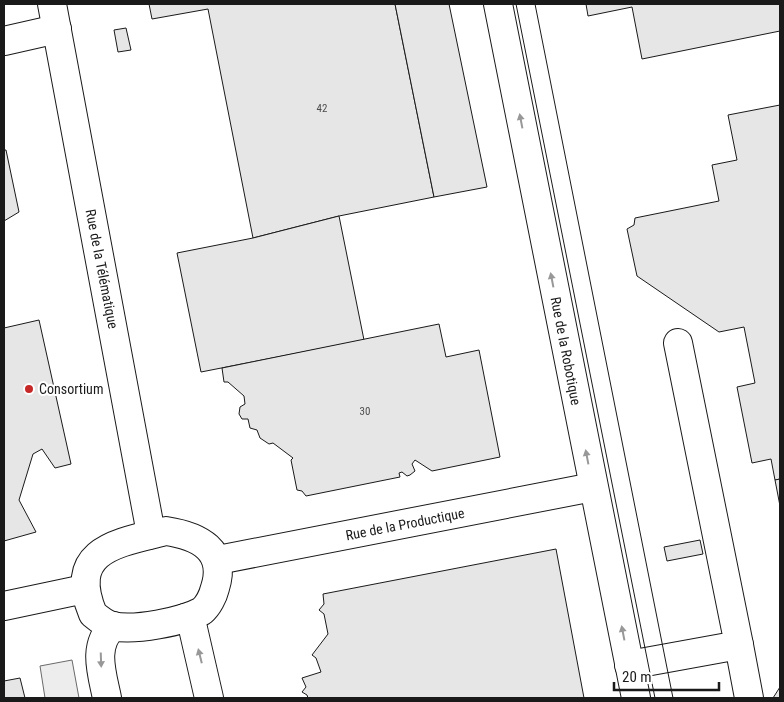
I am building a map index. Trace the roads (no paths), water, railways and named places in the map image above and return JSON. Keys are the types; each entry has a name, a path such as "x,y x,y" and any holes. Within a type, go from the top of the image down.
{"street":[{"name":"Rue de la Robotique","path":"498,4 636,698"},
{"path":"4,41 55,16"},
{"name":"Rue de la Télématique","path":"55,16 149,524 148,535"},
{"path":"678,343 749,698"},
{"name":"Rue de la Productique","path":"218,560 593,487"},
{"path":"166,531 188,534 206,546 218,560 219,578 213,596 203,610 185,618 154,625 113,626 93,614 85,586 90,566 105,548 166,531"},
{"path":"4,606 76,591 86,592"},
{"path":"185,618 192,624 209,698"},
{"path":"107,698 100,659 103,635 113,626"},
{"path":"629,665 739,645"}],"tram line":[{"path":"516,4 655,698"},
{"path":"535,4 673,698"}],"place":[{"name":"Consortium","path":"29,389"}]}
